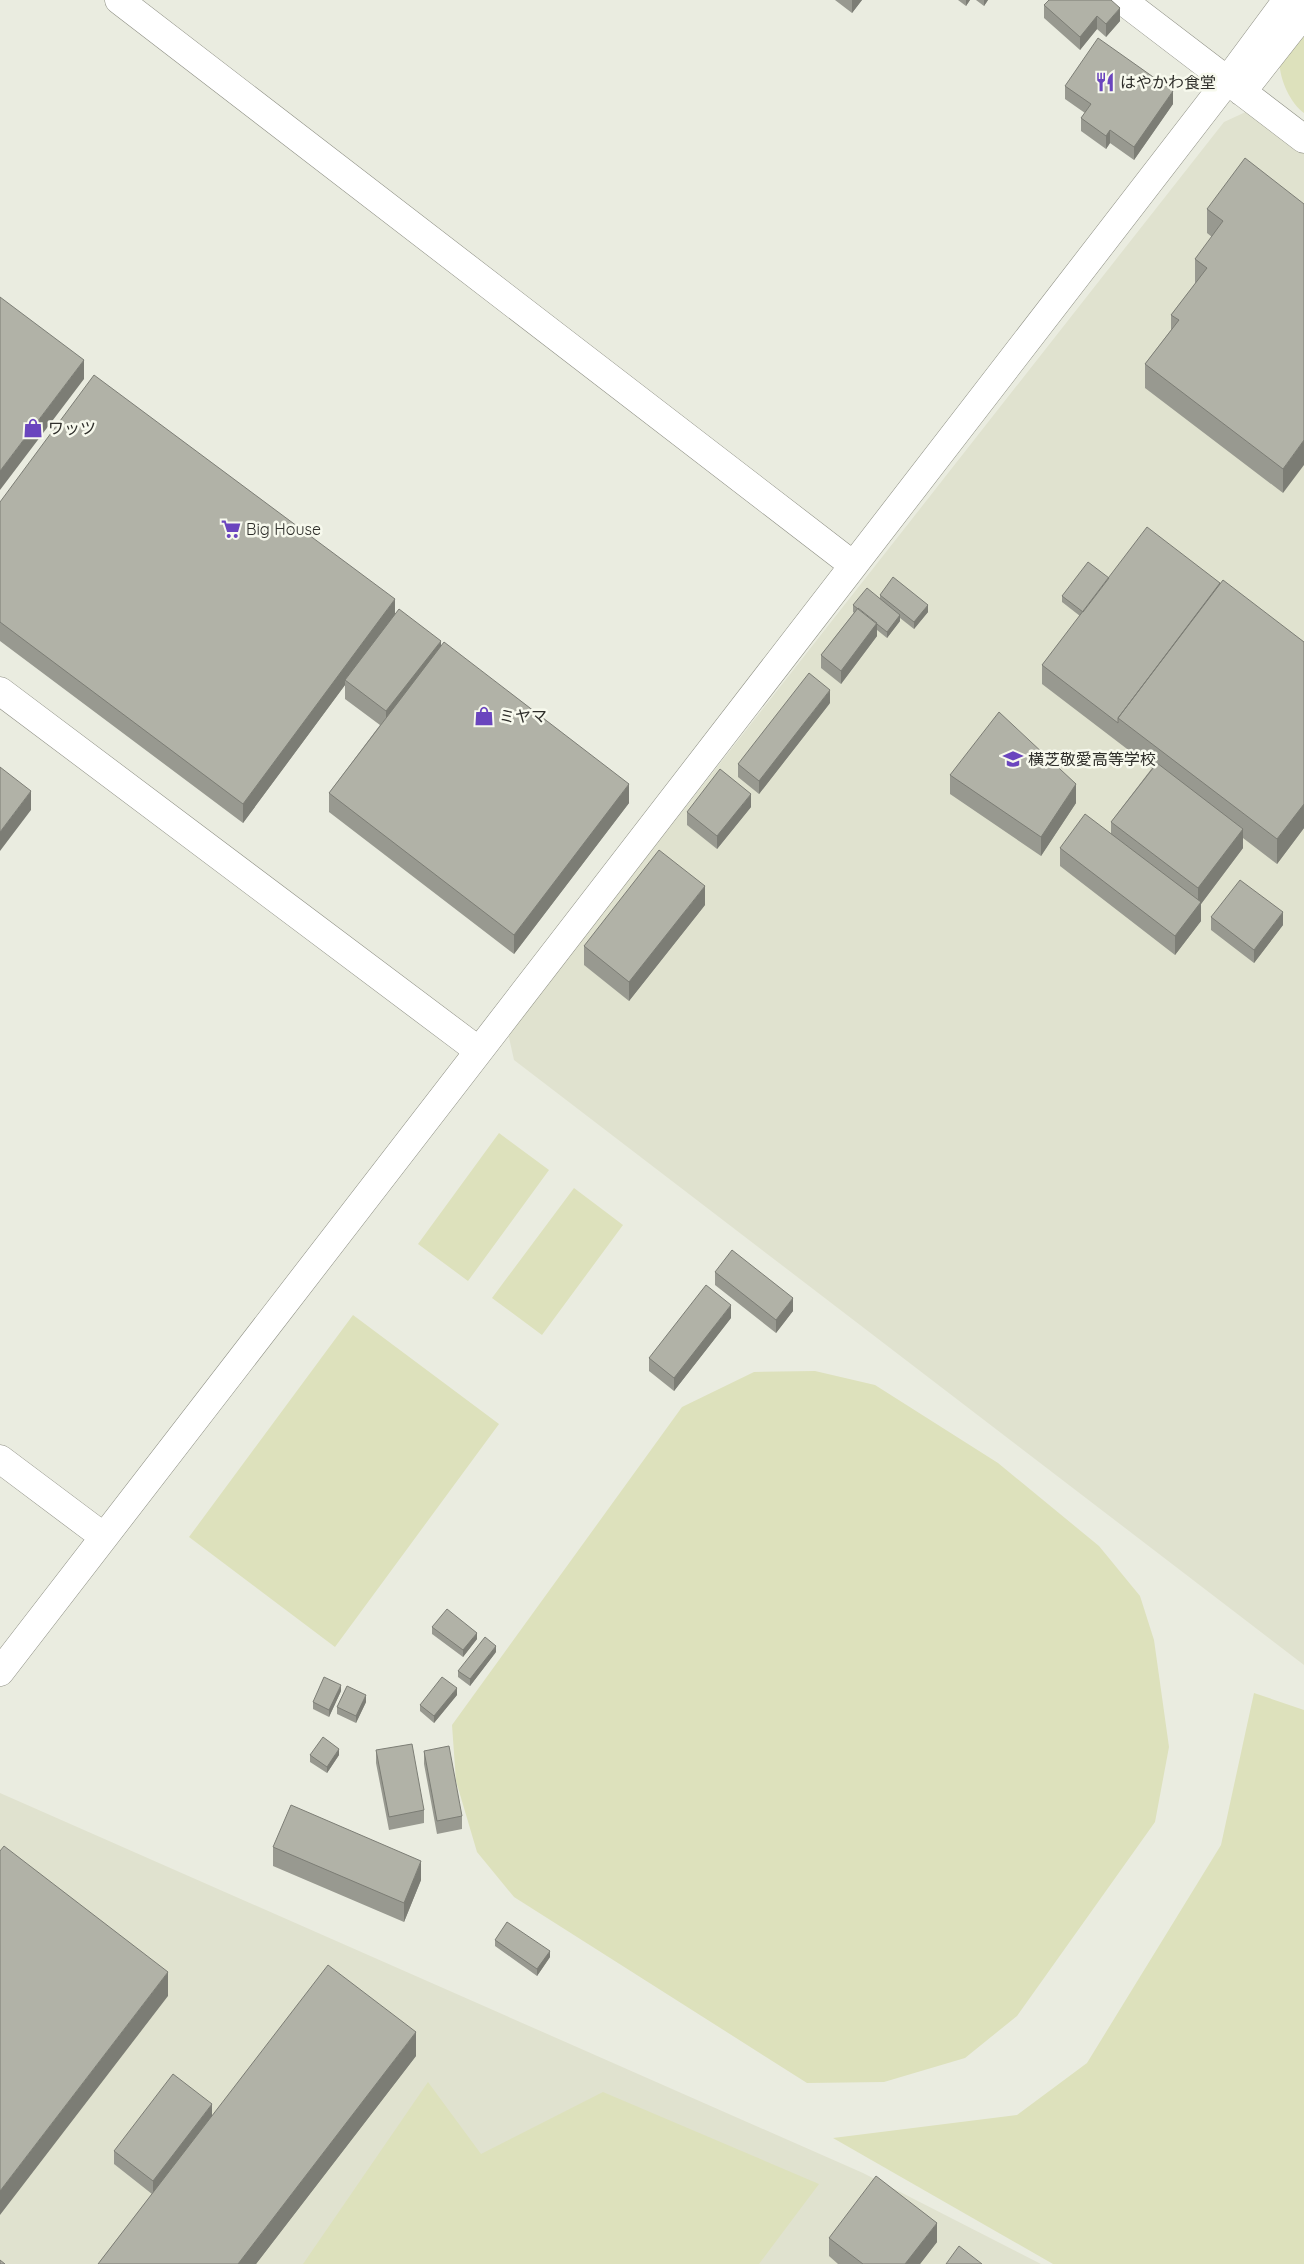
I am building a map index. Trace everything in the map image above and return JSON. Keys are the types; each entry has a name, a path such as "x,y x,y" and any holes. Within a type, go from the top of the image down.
{"street":[{"path":"119,0 853,566"},
{"path":"1122,0 1304,138"},
{"path":"1235,87 1287,0"},
{"path":"0,1672 853,566 1235,87 1304,13"},
{"path":"0,691 479,1051"},
{"path":"0,1459 104,1537"}],"shaded area":[{"name":"横芝敬愛高等学校","path":"1250,110 1304,151 1304,1665 514,1060 508,1033 1224,122"},
{"path":"0,1793 863,2173 1041,2264 0,2264"}],"green space":[{"path":"1304,23 1304,113 1294,102 1285,87 1280,71 1280,56"},
{"path":"499,1133 549,1170 468,1281 418,1244"},
{"path":"574,1188 623,1225 542,1335 492,1298"},
{"path":"353,1315 499,1424 335,1647 189,1537"},
{"path":"815,1371 875,1385 998,1463 1099,1546 1140,1596 1154,1640 1169,1747 1155,1822 1017,2016 965,2058 884,2082 807,2083 514,1897 477,1852 456,1781 452,1725 682,1407 754,1372"},
{"path":"1254,1693 1304,1710 1304,2264 1053,2264 833,2138 1017,2115 1087,2063 1221,1845"},
{"path":"428,2082 481,2154 603,2092 819,2184 759,2264 303,2264"}],"building":[{"path":"1049,0 1111,0 1120,8 1106,24 1097,16 1080,37 1044,5"},
{"path":"1098,38 1173,91 1134,147 1110,130 1106,136 1081,118 1091,104 1065,86"},
{"path":"1245,158 1304,204 1304,440 1283,469 1145,364 1179,320 1171,315 1207,268 1195,259 1223,221 1207,209"},
{"path":"0,297 84,360 0,471"},
{"path":"94,375 395,599 243,804 0,622 0,502"},
{"path":"1147,527 1220,583 1118,718 1118,723 1042,665"},
{"path":"1088,562 1109,578 1083,612 1062,596"},
{"path":"893,577 928,605 914,622 880,595"},
{"path":"1223,580 1304,642 1304,804 1277,839 1118,718"},
{"path":"867,588 900,615 887,632 853,605"},
{"path":"858,608 877,623 841,671 821,655"},
{"path":"399,609 441,641 386,711 345,680"},
{"path":"444,642 629,784 514,935 329,793"},
{"path":"809,673 830,690 759,781 738,764"},
{"path":"999,712 1076,784 1041,837 950,775"},
{"path":"1157,763 1243,829 1198,888 1111,822"},
{"path":"0,767 31,791 0,832"},
{"path":"720,769 751,794 717,836 687,812"},
{"path":"1085,814 1201,902 1175,936 1060,848"},
{"path":"659,850 705,886 629,982 584,946"},
{"path":"1240,880 1283,912 1254,950 1211,917"},
{"path":"732,1250 793,1298 776,1320 715,1272"},
{"path":"706,1285 731,1305 674,1378 649,1358"},
{"path":"447,1609 477,1633 463,1650 432,1627"},
{"path":"485,1637 496,1646 470,1679 458,1671"},
{"path":"324,1677 341,1685 329,1710 313,1702"},
{"path":"442,1677 457,1688 434,1716 420,1705"},
{"path":"347,1686 366,1695 356,1716 337,1707"},
{"path":"323,1737 339,1749 327,1767 310,1755"},
{"path":"412,1744 424,1810 389,1817 376,1750"},
{"path":"449,1746 462,1816 437,1821 424,1751"},
{"path":"291,1805 421,1861 404,1903 273,1847"},
{"path":"4,1846 168,1972 0,2191 0,1851"},
{"path":"507,1922 550,1951 537,1969 495,1940"},
{"path":"328,1965 416,2032 238,2264 98,2264"},
{"path":"173,2074 212,2104 153,2181 114,2151"},
{"path":"876,2176 937,2223 905,2264 863,2264 829,2238"},
{"path":"959,2246 982,2264 946,2264"}],"place":[{"name":"はやかわ食堂","path":"1105,82"},
{"name":"ワッツ","path":"33,428"},
{"name":"Big House","path":"231,529"},
{"name":"ミヤマ","path":"484,716"},
{"name":"横芝敬愛高等学校","path":"1013,759"}]}
